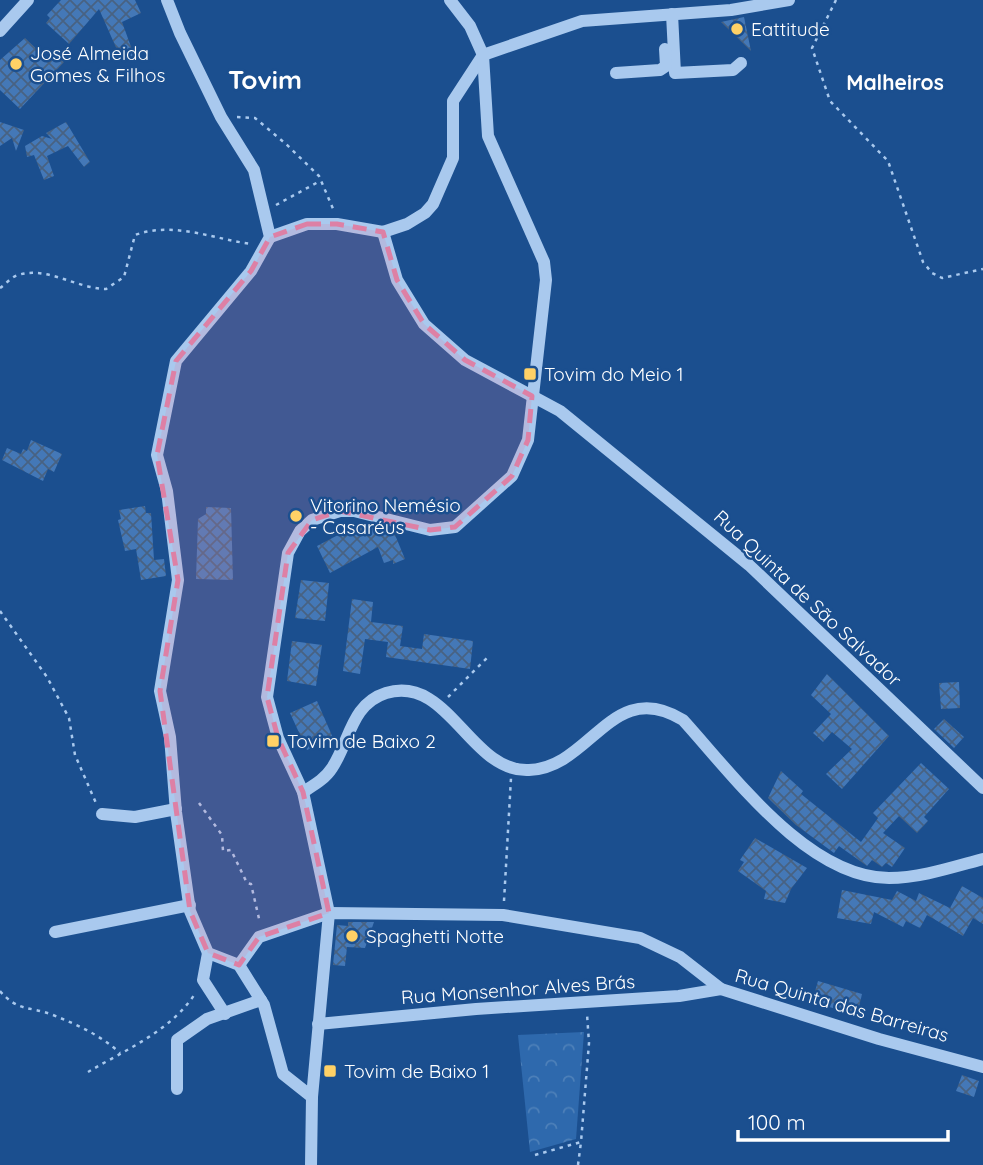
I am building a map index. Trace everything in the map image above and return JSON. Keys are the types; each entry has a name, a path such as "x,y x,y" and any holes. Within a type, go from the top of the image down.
{"street":[{"path":"0,30 28,0"},
{"path":"167,0 221,117 254,170 264,212 267,241 251,271 176,361 157,455 167,491 178,580 160,691 170,737 176,809 190,905 208,953 203,981 225,1014"},
{"path":"311,1165 312,1097 329,913 303,792 278,738 267,697 288,553 300,531 312,520 340,511 354,511 430,530 455,527 484,505 512,477 528,440 546,280 544,262 488,136 483,55 470,26 450,0"},
{"path":"267,241 307,224 340,224 383,232 407,224 433,204 453,158 453,101 483,55 582,21 731,10 789,0"},
{"path":"667,14 675,73 733,70 741,63"},
{"path":"616,73 660,70 666,66 667,14"},
{"name":"Rua Quinta de São Salvador","path":"383,232 397,280 424,324 465,360 560,411 749,565 983,788"},
{"path":"303,792 332,768 359,711 370,701 401,691 431,699 487,753 514,769 548,767 618,716 633,709 666,709 683,720 770,816 827,860 872,877 891,878 983,859"},
{"path":"102,814 135,817 176,809"},
{"path":"55,932 190,905"},
{"name":"Rua Quinta das Barreiras","path":"259,937 329,913 503,915 640,938 680,957 721,989 880,1039 983,1066"},
{"path":"239,965 259,937"},
{"path":"208,953 239,965 261,1000 283,1074 312,1097"},
{"name":"Rua Monsenhor Alves Brás","path":"318,1024 476,1009 679,996 721,989"},
{"path":"177,1089 177,1040 207,1019 261,1000"}],"path":[{"path":"836,0 811,48 825,93 888,161 918,252 932,273 942,278 983,269"},
{"path":"221,117 255,118 321,181 340,224"},
{"path":"264,212 321,181"},
{"path":"0,288 14,277 39,272 74,285 106,289 124,277 131,259 130,245 135,235 146,231 267,241"},
{"path":"0,611 47,677 69,718 75,755 102,814"},
{"path":"447,698 488,657"},
{"path":"503,915 511,777 514,769"},
{"path":"200,803 222,835 223,850 231,850 247,883 251,884 260,921 259,937"},
{"path":"88,1072 162,1027 188,1004 203,981"},
{"path":"0,991 16,1007 50,1014 102,1037 120,1053"},
{"path":"578,1165 589,1043 587,1003"},
{"path":"535,1155 581,1142"}],"highlighted area":[{"path":"307,224 337,224 383,232 397,280 424,324 465,360 532,396 528,440 512,476 455,527 430,530 340,511 312,520 288,553 267,697 278,738 303,792 329,913 259,937 239,965 208,953 190,911 160,691 178,580 157,455 176,361 251,271 270,237"}],"green space":[{"path":"584,1032 576,1139 530,1152 518,1035"}],"building":[{"path":"61,0 135,0 141,13 122,22 134,55 122,61 99,9 69,44 46,23 50,18 47,15"},
{"path":"744,17 751,51 721,22"},
{"path":"25,38 48,60 54,53 64,62 20,109 0,90 0,60"},
{"path":"0,122 24,130 16,151 12,138 0,146"},
{"path":"66,122 90,162 84,167 68,146 47,156 54,176 44,180 34,155 27,157 25,146 42,136 52,139 46,133"},
{"path":"31,440 62,454 54,472 48,469 43,481 2,460 7,448 21,454 23,449 27,451"},
{"path":"145,506 146,513 151,513 154,560 164,559 166,576 141,580 136,549 125,551 118,520 121,519 119,510"},
{"path":"206,507 231,508 233,580 196,579 198,519 206,514"},
{"path":"361,523 393,530 405,559 393,564 393,560 384,563 378,547 330,573 317,546"},
{"path":"301,580 329,583 325,621 295,618"},
{"path":"352,599 373,602 371,622 403,626 400,646 422,649 424,634 473,641 470,669 386,657 388,642 365,639 360,674 343,671"},
{"path":"292,641 322,645 316,686 287,681"},
{"path":"827,674 889,736 842,789 826,774 852,749 832,732 823,742 813,733 831,714 811,695"},
{"path":"959,682 960,708 941,709 939,683"},
{"path":"317,701 333,738 307,750 290,713"},
{"path":"944,719 964,737 954,748 934,729"},
{"path":"921,763 949,789 924,817 928,821 917,833 899,816 883,833 905,848 892,867 886,863 882,867 872,860 867,866 839,846 834,853 796,825 768,798 781,771 803,791 801,794 861,842 878,818 873,813"},
{"path":"755,838 807,868 791,889 785,903 764,899 766,891 738,871 744,862 740,860"},
{"path":"962,886 983,898 983,924 973,918 963,936 927,915 920,928 906,921 903,927 874,912 871,924 837,918 842,890 892,900 897,891 916,901 919,893 950,908"},
{"name":"Spaghetti Notte","path":"348,922 374,922 365,948 347,947 345,966 333,965 337,925 348,926"},
{"path":"818,981 862,994 857,1015 812,1002"},
{"path":"962,1075 979,1081 974,1097 956,1091"}],"place":[{"name":"Eattitude","path":"737,29"},
{"name":"José Almeida Gomes & Filhos","path":"16,64"},
{"name":"Tovim do Meio 1","path":"530,374"},
{"name":"Vitorino Nemésio - Casaréus","path":"296,516"},
{"name":"Tovim de Baixo 2","path":"273,741"},
{"name":"Spaghetti Notte","path":"352,936"},
{"name":"Tovim de Baixo 1","path":"330,1071"}],"district":[{"name":"Tovim","path":"265,79"},
{"name":"Malheiros","path":"895,82"}]}
